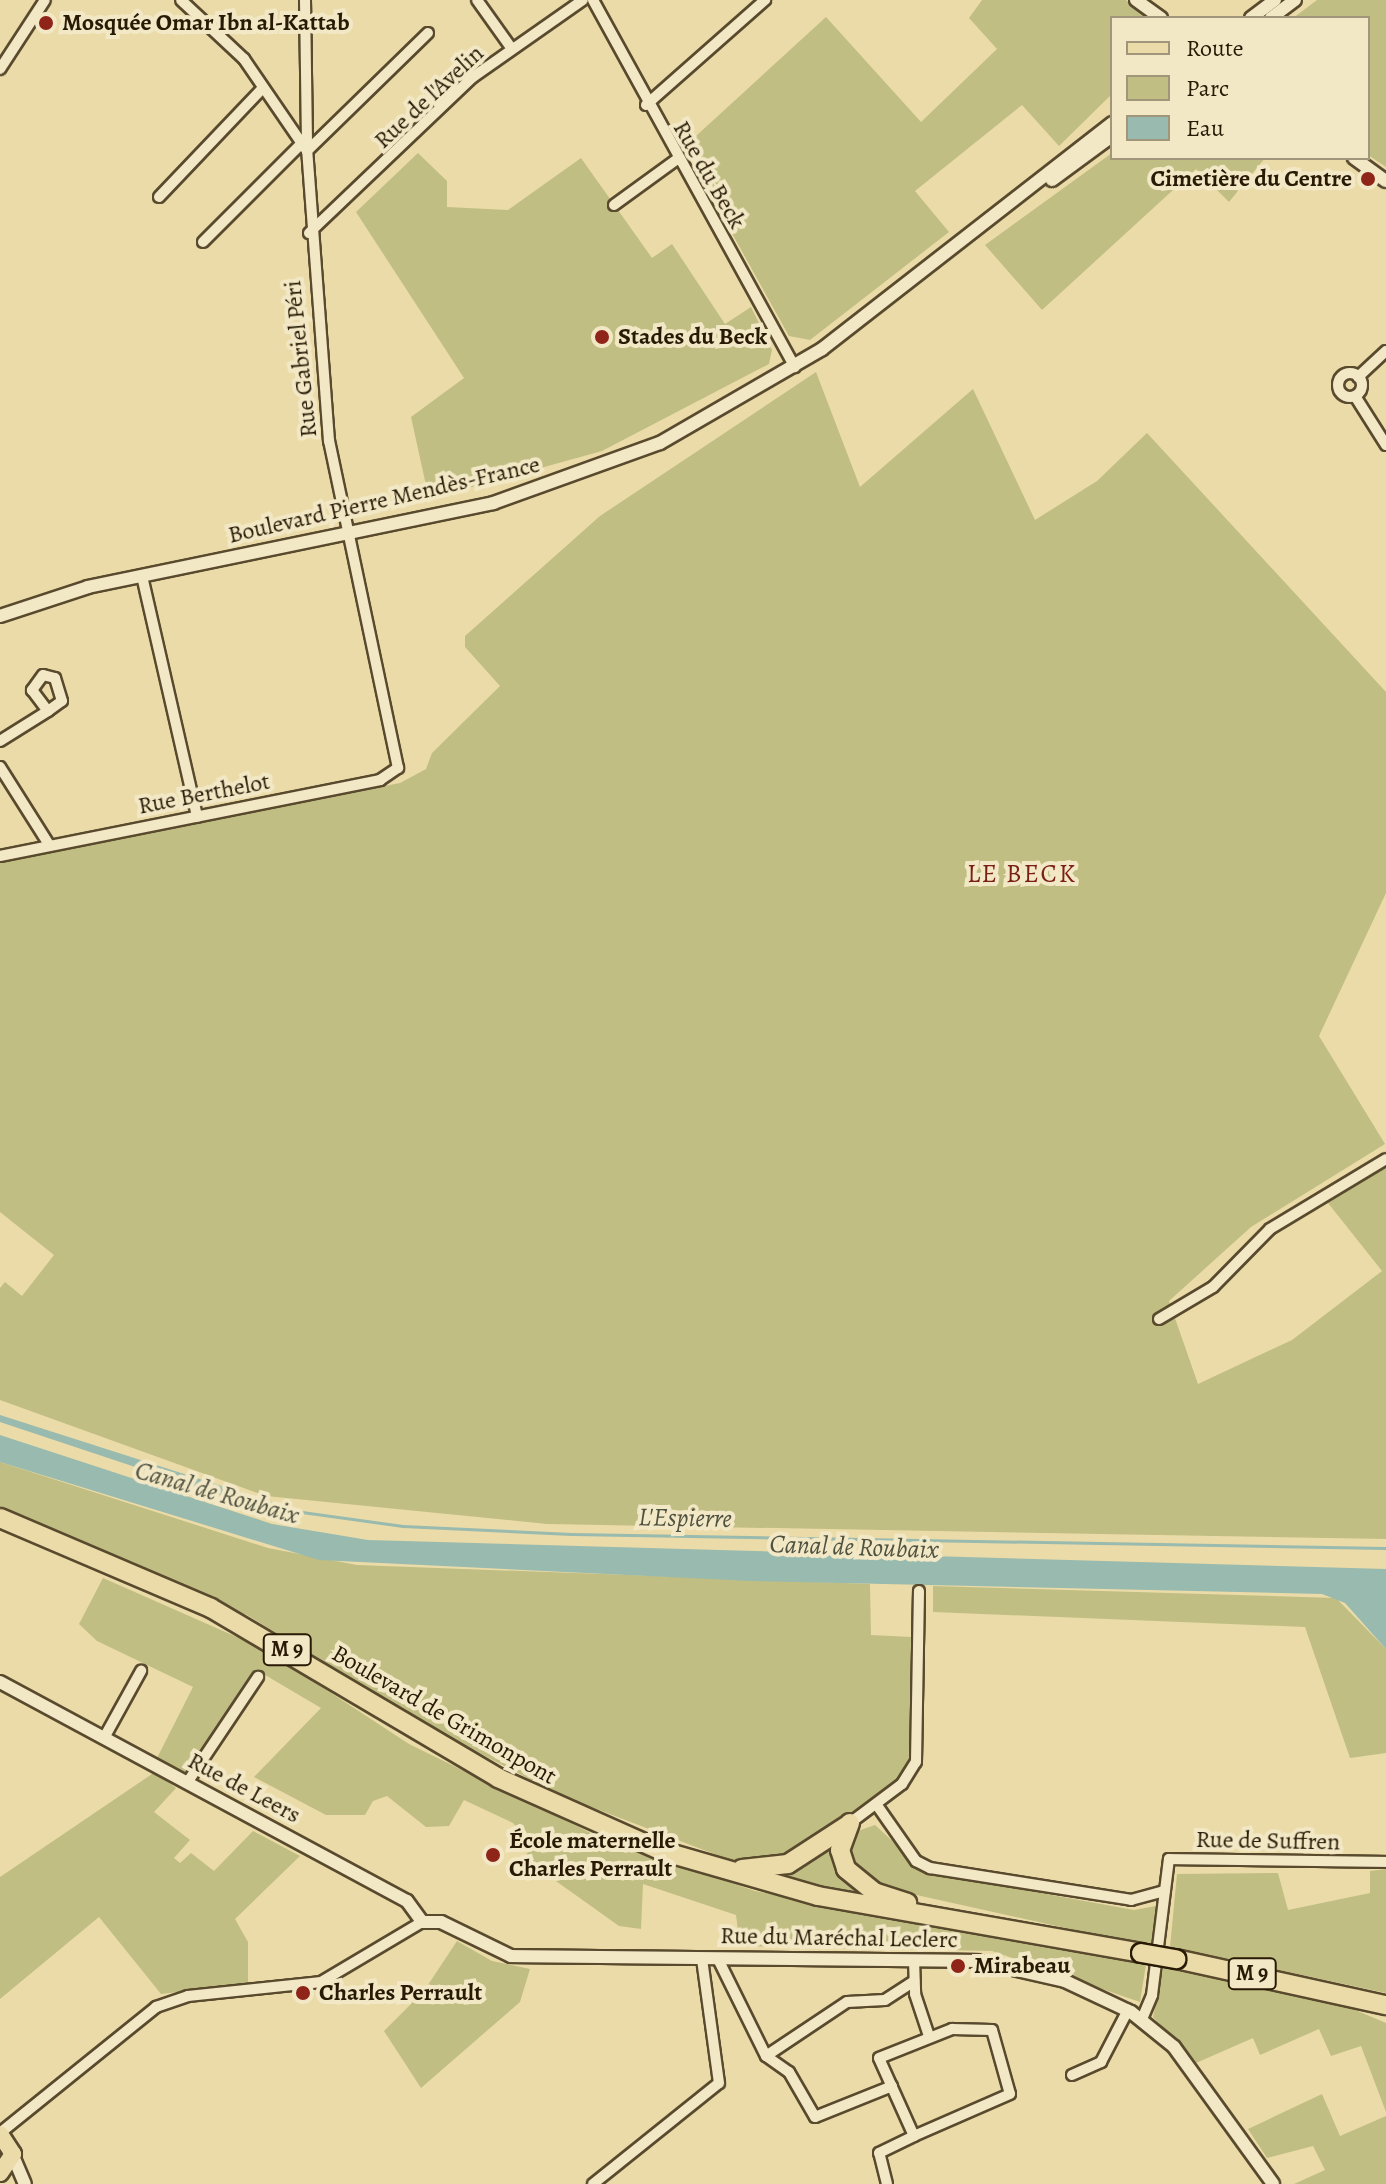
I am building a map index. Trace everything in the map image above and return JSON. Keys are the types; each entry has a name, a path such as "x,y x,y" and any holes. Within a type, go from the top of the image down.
{"highway":[{"name":"Boulevard de Grimonpont","path":"0,1518 211,1608 560,1809 702,1865"},
{"path":"702,1865 777,1868 850,1823"},
{"path":"850,1823 840,1857 866,1888 1009,1931"},
{"name":"M 9","path":"702,1865 818,1896 1176,1959 1386,2005"},
{"name":"M 9","path":"1328,1991 1386,2014"}],"main road":[{"path":"0,2134 13,2152 0,2174"}],"street":[{"path":"0,69 45,0"},
{"path":"181,0 244,59 304,148"},
{"name":"Rue Gabriel Péri","path":"305,0 304,148 328,432 396,755"},
{"path":"477,0 512,49"},
{"name":"Rue de l'Avelin","path":"309,233 467,82 583,0"},
{"name":"Rue du Beck","path":"593,0 676,160 795,367"},
{"path":"646,105 765,0"},
{"path":"1136,0 1158,16"},
{"path":"1254,16 1275,0"},
{"path":"1274,16 1295,0"},
{"path":"203,242 428,33"},
{"path":"159,197 262,89"},
{"name":"Boulevard Pierre Mendès-France","path":"0,616 142,576 493,503 617,462 795,367 1025,195 1110,125"},
{"name":"Boulevard Pierre Mendès-France","path":"1025,195 1110,137"},
{"path":"614,205 676,160"},
{"path":"1357,160 1386,181"},
{"path":"1355,396 1343,395 1338,381 1358,377 1386,351"},
{"path":"1358,377 1355,396 1386,445"},
{"path":"142,576 197,817"},
{"path":"0,741 48,711"},
{"name":"Rue Berthelot","path":"0,856 48,843 390,778 396,755"},
{"path":"0,767 48,843"},
{"path":"1159,1319 1213,1287 1270,1229 1386,1159"},
{"path":"850,1823 908,1779 918,1754 919,1591"},
{"path":"104,1738 141,1671"},
{"path":"187,1783 258,1677"},
{"name":"Rue de Leers","path":"0,1682 407,1901 422,1922"},
{"path":"876,1804 916,1861 930,1868 1131,1900 1165,1891"},
{"name":"Rue de Suffren","path":"1142,2019 1152,1995 1169,1859 1386,1862"},
{"path":"0,2134 35,2109 156,2007 199,1995 314,1984 422,1922"},
{"name":"Rue du Maréchal Leclerc","path":"422,1922 461,1932 520,1958 914,1960 1017,1966 1128,2010 1142,2019 1201,2077 1273,2184"},
{"path":"593,2184 719,2083 702,1959"},
{"path":"718,1959 766,2056 789,2072 815,2117 892,2086"},
{"path":"914,1960 914,1981 929,2036"},
{"path":"766,2056 847,2002 885,2000 914,1981"},
{"path":"1072,2075 1101,2062 1128,2010"},
{"path":"887,2184 879,2153 1010,2094 992,2030 929,2036 879,2058 914,2136"},
{"path":"25,2184 13,2152 35,2109"},
{"path":"0,2174 17,2184"}],"green space":[{"path":"982,0 1126,0 1149,16 1110,16 1110,96 1059,146 1022,105 915,191 949,232 810,340 789,336 684,147 826,17 921,122 997,49 969,18"},
{"path":"1317,0 1386,0 1386,167 1370,156 1370,16 1296,16"},
{"name":"Stades du Beck","path":"418,153 447,181 447,207 508,210 581,158 652,258 672,244 725,324 751,307 772,350 769,364 602,451 429,499 411,417 464,378 356,212"},
{"path":"1110,154 1110,160 1263,160 1229,202 1196,169 1042,310 985,245"},
{"path":"816,372 860,487 973,389 1035,520 1097,481 1147,433 1386,692 1386,893 1319,1036 1385,1144 1251,1227 1169,1301 1198,1384 1292,1340 1382,1271 1328,1203 1386,1167 1386,1539 547,1524 266,1496 0,1400 0,1288 5,1282 22,1296 54,1255 0,1212 0,862 400,783 426,769 432,753 500,686 465,647 465,636 600,516"},
{"path":"0,1462 268,1548 357,1565 870,1584 871,1635 911,1637 909,1762 898,1780 793,1856 743,1865 560,1795 424,1724 247,1615 0,1507"},
{"path":"103,1578 264,1649 409,1744 605,1840 755,1891 1146,1964 1140,2002 992,1951 740,1946 736,1915 643,1884 641,1929 619,1926 525,1859 531,1844 513,1823 464,1800 449,1826 426,1827 387,1796 373,1801 365,1815 326,1815 254,1777 321,1708 255,1669 188,1773 157,1758 193,1687 97,1641 79,1624"},
{"path":"933,1586 1336,1598 1386,1649 1386,1753 1350,1758 1305,1627 933,1612"},
{"path":"155,1772 176,1788 154,1812 190,1840 174,1858 180,1863 191,1853 214,1871 253,1831 300,1856 235,1919 248,1942 248,1984 161,1994 99,1917 0,1999 0,1877"},
{"path":"875,1825 926,1872 1134,1910 1156,1906 1151,1947 876,1886 848,1858 849,1834"},
{"path":"830,1842 871,1897 776,1875"},
{"path":"1386,1869 1386,1993 1170,1947 1177,1874 1278,1873 1288,1910 1370,1893 1370,1871"},
{"path":"457,1941 492,1961 530,1969 520,2002 421,2088 384,2031 424,1991"},
{"path":"1163,1968 1329,1999 1386,2023 1386,2112 1361,2046 1331,2056 1319,2029 1260,2055 1253,2038 1196,2063 1153,2017"},
{"path":"1322,2094 1340,2136 1386,2116 1386,2184 1294,2184 1325,2170 1313,2146 1267,2158 1248,2129"}],"water":[{"name":"Canal de Roubaix","path":"0,1415 275,1503 273,1513 0,1422"},
{"path":"0,1435 272,1524 368,1540 1386,1569 1386,1649 1345,1603 1322,1594 751,1581 319,1560 0,1462"}],"waterway":[{"name":"L'Espierre","path":"273,1508 403,1526 571,1534 1386,1548"}],"place":[{"name":"Mosquée Omar Ibn al-Kattab","path":"46,23"},
{"name":"Cimetière du Centre","path":"1368,179"},
{"name":"Stades du Beck","path":"602,337"},
{"name":"École maternelle Charles Perrault","path":"493,1855"},
{"name":"Mirabeau","path":"958,1966"},
{"name":"Charles Perrault","path":"303,1993"}],"district":[{"name":"LE BECK","path":"1022,874"}]}
